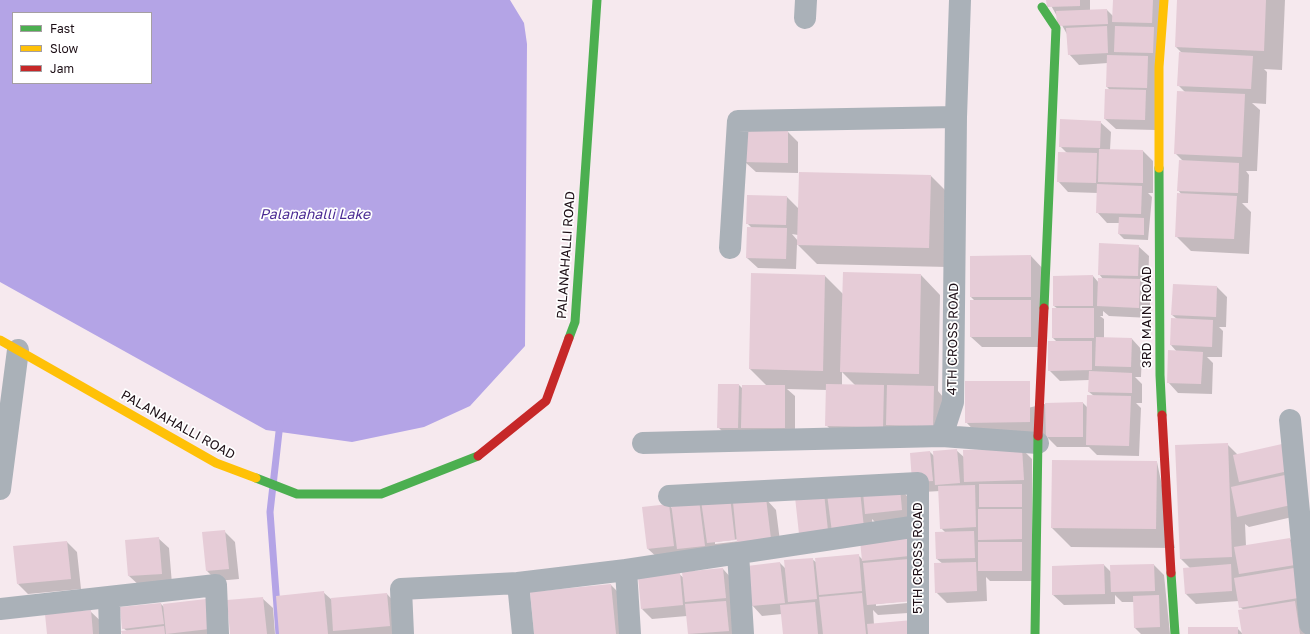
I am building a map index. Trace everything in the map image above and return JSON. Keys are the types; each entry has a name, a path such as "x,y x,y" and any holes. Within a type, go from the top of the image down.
{"street":[{"name":"PALANAHALLI ROAD","path":"9,345 216,463 297,494 381,494 482,454 546,401 575,322 597,0"},
{"name":"4TH CROSS ROAD","path":"942,436 953,402 956,117 960,0"},
{"name":"3RD MAIN ROAD","path":"1164,0 1159,67 1160,375 1176,634"},
{"path":"1035,634 1038,442 1056,28 1042,7"},
{"path":"730,248 738,121 956,117"},
{"path":"0,489 9,345"},
{"path":"1290,420 1310,624"},
{"path":"643,444 942,436 1038,442"},
{"name":"5TH CROSS ROAD","path":"669,496 918,483 918,634"},
{"path":"404,634 401,589 518,584 626,570 918,526"},
{"path":"738,553 743,634"},
{"path":"626,570 630,634"},
{"path":"518,584 523,634"},
{"path":"0,609 216,585 218,634"},
{"path":"109,597 110,634"}],"water":[{"name":"Palanahalli Lake","path":"0,0 510,0 524,23 527,44 525,346 470,406 424,427 352,442 266,430 0,282"}],"building":[{"path":"1046,0 1080,0 1080,6 1047,7"},
{"path":"1113,0 1153,0 1152,23 1112,22"},
{"path":"1177,0 1266,0 1264,51 1175,47"},
{"path":"1107,9 1108,24 1057,26 1056,11"},
{"path":"1107,26 1108,53 1068,55 1066,28"},
{"path":"1115,26 1154,27 1153,53 1114,52"},
{"path":"1179,52 1253,56 1251,89 1177,86"},
{"path":"1107,55 1148,56 1147,88 1106,87"},
{"path":"1105,89 1146,90 1145,120 1104,119"},
{"path":"1177,91 1245,94 1242,157 1174,154"},
{"path":"1060,119 1101,121 1100,148 1059,147"},
{"path":"745,130 788,131 788,163 744,162"},
{"path":"1099,149 1143,150 1143,183 1098,182"},
{"path":"1058,152 1097,153 1096,183 1057,182"},
{"path":"1179,160 1239,163 1238,193 1177,191"},
{"path":"799,172 931,175 929,248 797,245"},
{"path":"1097,184 1142,186 1141,214 1096,213"},
{"path":"1177,193 1237,196 1234,239 1175,237"},
{"path":"747,195 787,196 786,225 746,224"},
{"path":"1119,217 1144,218 1144,235 1118,234"},
{"path":"747,227 787,228 786,259 746,258"},
{"path":"1099,243 1139,245 1138,276 1098,275"},
{"path":"1031,255 1031,297 970,297 970,256"},
{"path":"843,272 921,274 919,374 840,372"},
{"path":"751,273 825,275 823,371 749,369"},
{"path":"1093,275 1093,306 1053,306 1053,276"},
{"path":"1098,278 1140,279 1139,308 1097,306"},
{"path":"1173,284 1217,286 1216,317 1171,315"},
{"path":"970,300 1031,300 1031,337 970,337"},
{"path":"1052,308 1094,308 1094,338 1052,338"},
{"path":"1171,318 1213,320 1212,347 1170,345"},
{"path":"1096,337 1132,338 1131,367 1095,366"},
{"path":"1048,341 1092,341 1092,370 1048,371"},
{"path":"1168,350 1203,352 1201,384 1167,383"},
{"path":"1089,371 1132,373 1132,393 1088,392"},
{"path":"965,381 1030,381 1030,422 965,423"},
{"path":"718,384 739,384 738,428 717,428"},
{"path":"826,384 884,385 883,427 825,426"},
{"path":"742,385 785,385 785,428 741,428"},
{"path":"887,385 934,386 933,426 886,425"},
{"path":"1087,395 1131,396 1129,446 1086,445"},
{"path":"1083,402 1083,437 1046,437 1045,403"},
{"path":"1228,443 1232,557 1180,559 1175,445"},
{"path":"1282,444 1288,471 1239,482 1233,455"},
{"path":"1022,448 1024,480 964,482 963,450"},
{"path":"957,449 960,483 935,485 933,451"},
{"path":"930,451 933,481 912,482 910,453"},
{"path":"1052,460 1157,461 1156,529 1051,528"},
{"path":"1285,475 1291,505 1237,517 1231,487"},
{"path":"979,484 1022,484 1022,507 979,507"},
{"path":"975,485 976,527 940,529 938,486"},
{"path":"900,488 902,510 865,514 863,492"},
{"path":"860,491 864,528 832,532 827,494"},
{"path":"824,493 828,531 799,534 795,497"},
{"path":"730,497 735,540 707,543 701,500"},
{"path":"766,498 771,539 737,543 733,502"},
{"path":"699,500 705,546 677,549 671,503"},
{"path":"669,504 674,546 647,549 642,507"},
{"path":"978,509 1022,509 1022,539 978,540"},
{"path":"225,530 229,569 206,571 202,532"},
{"path":"974,531 975,558 936,559 935,532"},
{"path":"907,536 909,556 862,561 860,540"},
{"path":"159,537 162,574 128,576 125,540"},
{"path":"1290,538 1295,565 1239,574 1234,547"},
{"path":"67,541 71,579 17,584 13,546"},
{"path":"978,542 1022,542 1022,571 978,571"},
{"path":"859,554 862,591 819,595 815,558"},
{"path":"813,558 817,599 788,602 784,560"},
{"path":"909,559 913,601 867,605 863,563"},
{"path":"780,562 785,603 751,606 747,566"},
{"path":"976,562 977,591 935,593 934,563"},
{"path":"1104,564 1105,594 1052,595 1052,566"},
{"path":"1154,564 1155,591 1111,592 1110,565"},
{"path":"1231,564 1232,591 1185,594 1183,568"},
{"path":"723,568 726,598 685,602 682,572"},
{"path":"1294,568 1298,598 1239,608 1234,578"},
{"path":"680,572 683,605 641,609 638,576"},
{"path":"611,584 616,634 534,634 530,592"},
{"path":"324,591 328,634 279,634 276,596"},
{"path":"387,593 390,626 333,631 331,598"},
{"path":"862,593 866,634 823,634 819,597"},
{"path":"1159,595 1160,627 1134,628 1133,596"},
{"path":"263,597 267,634 230,634 227,600"},
{"path":"206,599 209,629 166,634 163,604"},
{"path":"726,601 729,631 688,634 685,604"},
{"path":"1295,601 1300,634 1242,634 1238,610"},
{"path":"815,602 818,634 783,634 780,605"},
{"path":"161,603 164,624 122,629 120,607"},
{"path":"91,610 93,634 47,634 45,614"},
{"path":"913,620 914,634 868,634 867,624"},
{"path":"164,626 165,634 122,634 121,631"},
{"path":"1188,627 1238,627 1238,634 1188,634"}],"waterway":[{"path":"279,634 270,512 280,423"}],"traffic: fast":[{"path":"569,338 575,322 597,0"},
{"path":"1042,7 1056,28 1044,308"},
{"path":"1159,168 1160,375 1162,415"},
{"path":"1035,634 1038,436"},
{"path":"256,478 297,494 381,494 478,456"},
{"path":"1171,573 1175,634"}],"traffic: slow":[{"path":"1159,168 1159,67 1164,0"},
{"path":"0,340 216,463 256,478"}],"traffic: jam":[{"path":"1038,436 1044,308"},
{"path":"478,456 546,401 569,338"},
{"path":"1162,415 1171,573"}]}
